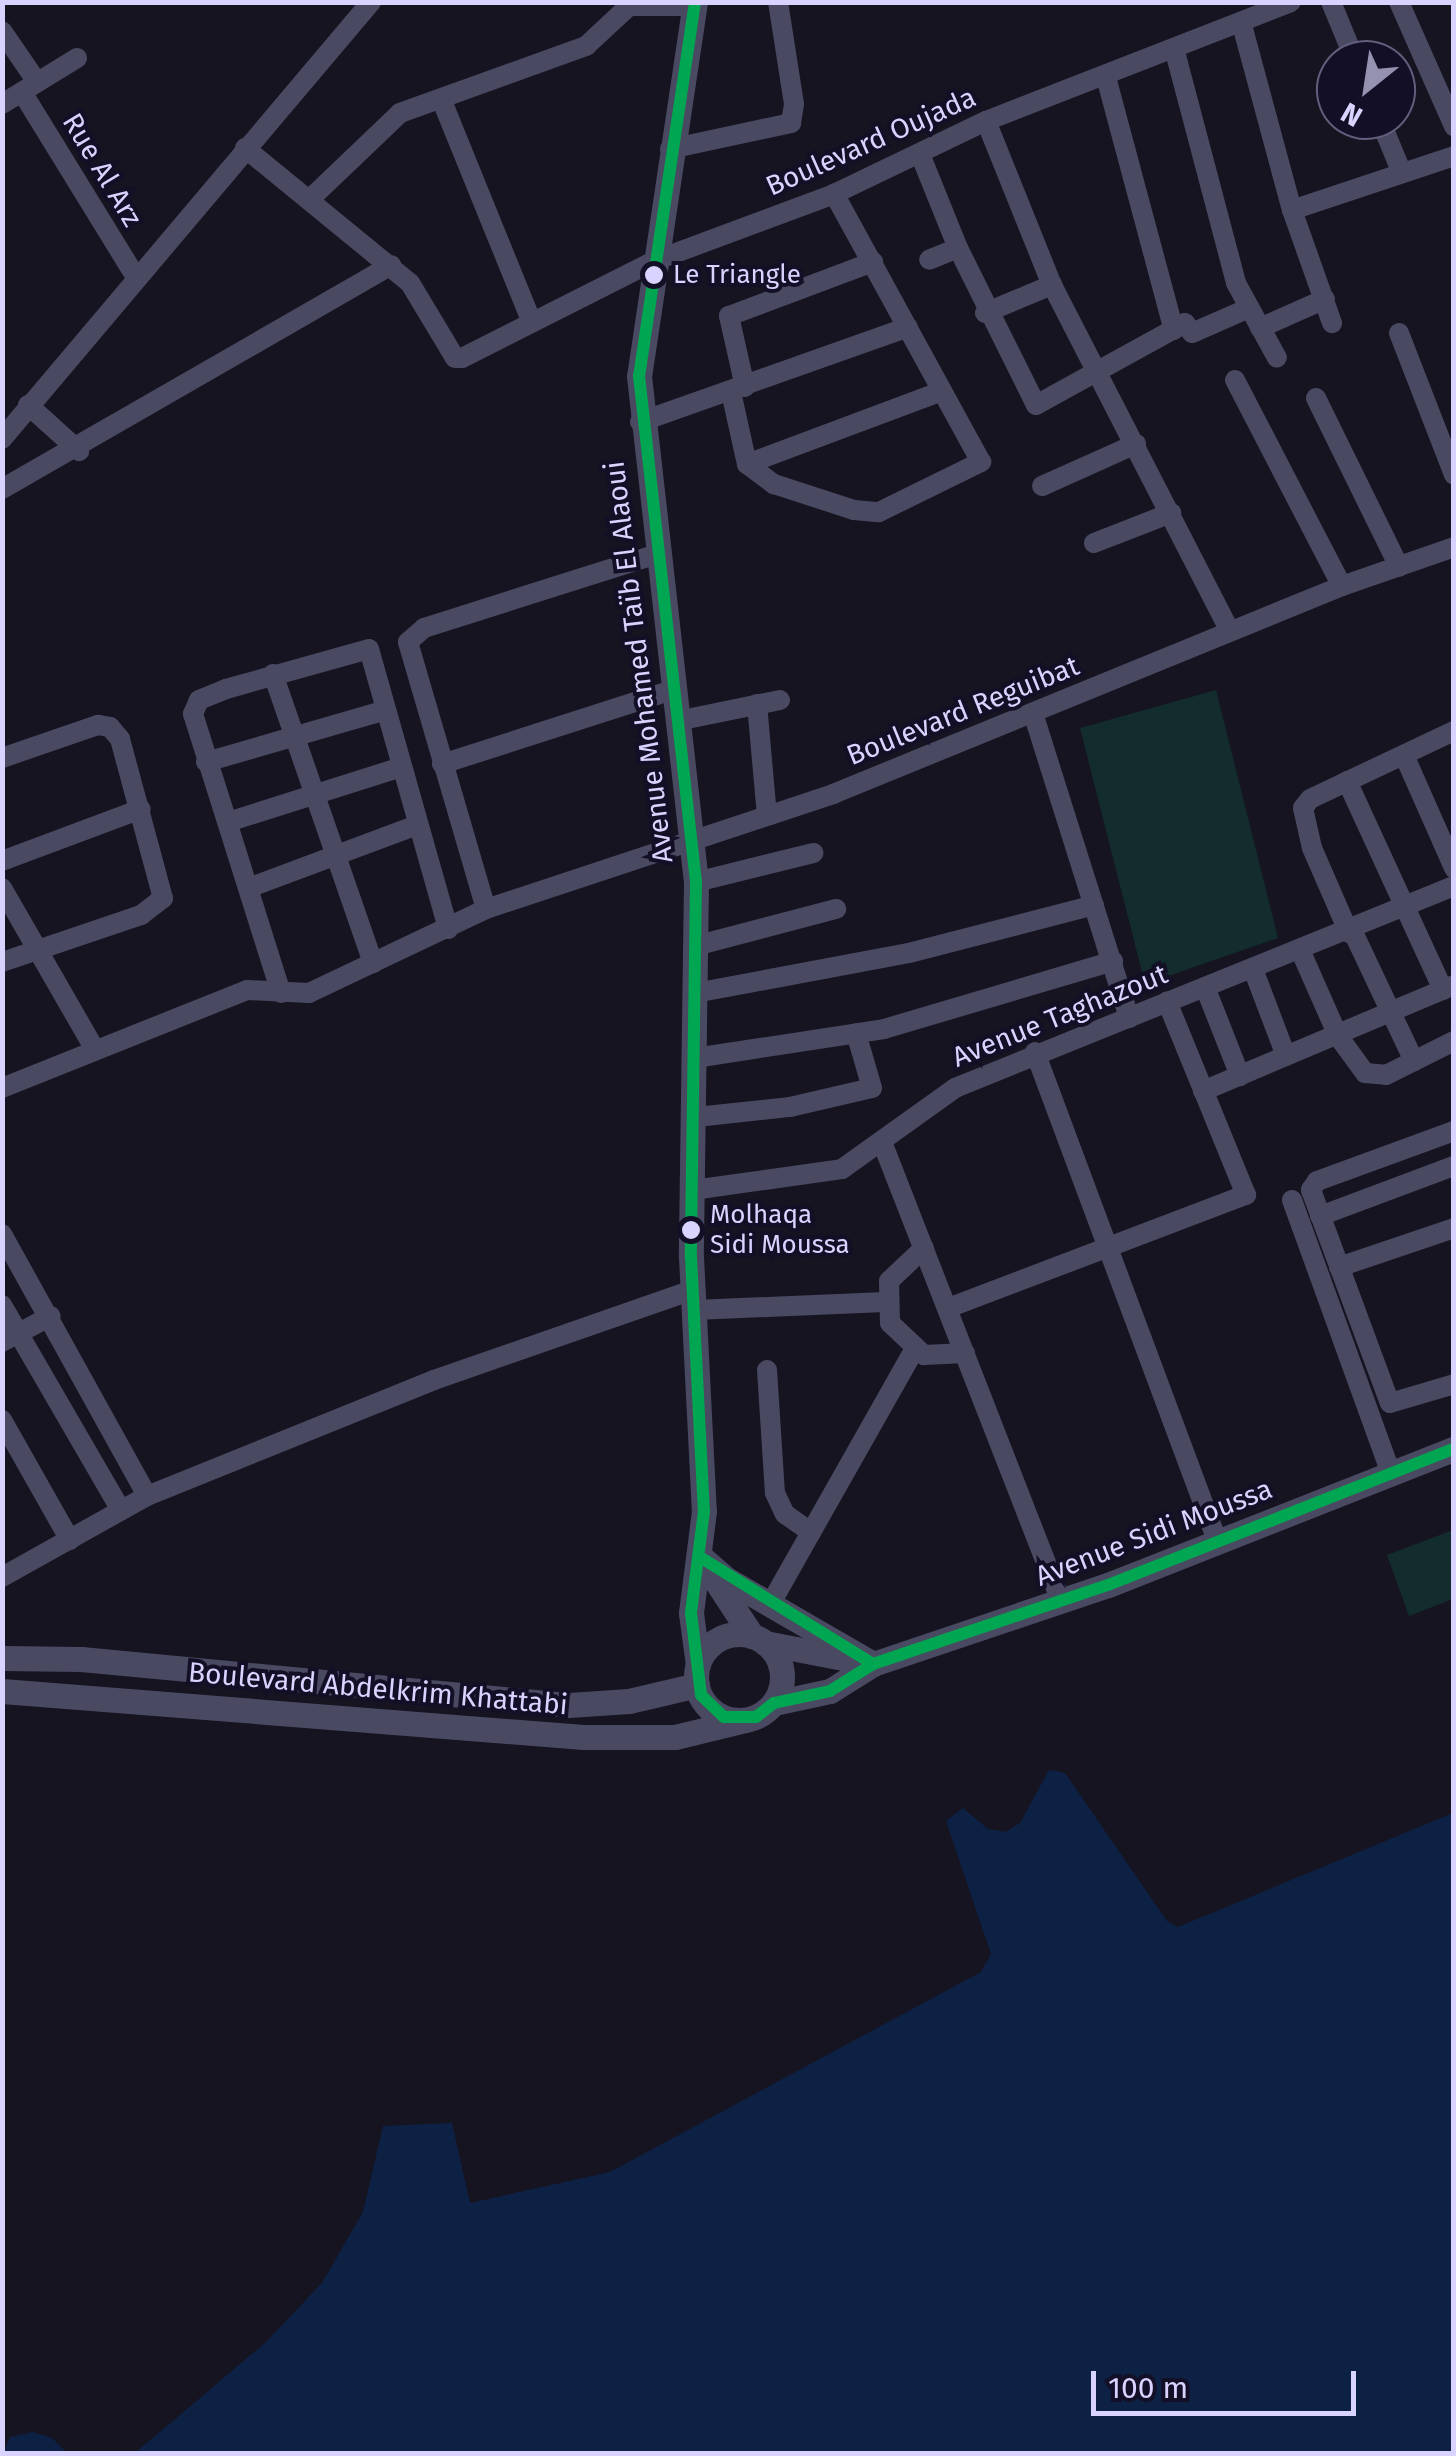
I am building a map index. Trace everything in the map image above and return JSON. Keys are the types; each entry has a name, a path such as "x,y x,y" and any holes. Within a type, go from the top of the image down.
{"street":[{"path":"2,439 135,276 371,2"},
{"path":"670,149 791,123 794,104 778,2"},
{"name":"Boulevard Oujada","path":"390,265 418,292 439,330 462,358 530,320 654,261 834,194 986,121 1291,2"},
{"path":"1331,2 1347,40"},
{"path":"1399,2 1454,126"},
{"path":"309,200 390,120 586,46 629,6 694,4"},
{"name":"Avenue Mohamed Taïb El Alaoui","path":"694,4 640,361 640,422 682,720 696,882 693,1300 702,1558 691,1613 697,1675"},
{"path":"1242,24 1292,210 1332,323"},
{"name":"Rue Al Arz","path":"2,31 135,276"},
{"path":"1174,48 1233,272 1277,358"},
{"path":"2,104 77,58"},
{"path":"1106,77 1174,330"},
{"path":"442,101 530,320"},
{"path":"986,121 1052,286 1099,369 1230,631"},
{"path":"1388,140 1402,173"},
{"path":"2,490 79,451 390,265 245,148"},
{"path":"920,154 985,313 1036,405 1185,323 1192,333 1249,308"},
{"path":"1292,210 1454,156"},
{"path":"747,464 786,489 879,512 981,462 834,194"},
{"path":"929,260 958,248"},
{"path":"747,464 729,316 872,262"},
{"path":"985,313 1052,286"},
{"path":"1260,328 1325,299"},
{"path":"640,422 908,327"},
{"path":"1399,332 1454,474"},
{"path":"1235,380 1342,586"},
{"path":"747,464 942,392"},
{"path":"1316,398 1399,566"},
{"path":"28,405 79,451"},
{"path":"1042,486 1136,444"},
{"path":"1094,543 1171,513"},
{"name":"Boulevard Reguibat","path":"2,1088 247,990 308,992 486,909 767,815 1032,713 1342,586 1454,547"},
{"path":"486,909 408,653 412,636 657,554"},
{"path":"281,993 251,887 206,762 195,703 274,674 368,648 448,929"},
{"path":"274,674 373,963"},
{"path":"442,764 676,689"},
{"path":"682,720 780,700"},
{"path":"757,704 767,815"},
{"path":"206,762 292,734 386,710"},
{"path":"1032,713 1128,1018"},
{"path":"2,758 106,726 120,739 141,809 160,904 2,962"},
{"path":"1414,1061 1351,933 1302,812 1310,799 1454,731"},
{"path":"1404,755 1453,884"},
{"path":"228,822 400,767"},
{"path":"1203,1091 1448,987 1404,910 1347,782"},
{"path":"2,861 141,809"},
{"path":"251,887 417,825"},
{"path":"696,882 813,853"},
{"name":"Avenue Taghazout","path":"693,1190 830,1172 882,1142 945,1094 1034,1052 1351,933 1453,884"},
{"path":"2,888 94,1048"},
{"path":"695,993 909,954 1094,905"},
{"path":"695,946 836,909"},
{"path":"1302,952 1338,1036 1369,1075 1386,1075 1454,1042"},
{"path":"695,1058 856,1033 1113,962"},
{"path":"1253,969 1286,1056"},
{"path":"1205,987 1240,1076"},
{"path":"948,1308 1110,1250 1246,1194 1167,1001"},
{"path":"696,1117 790,1107 872,1088 856,1033"},
{"path":"1034,1052 1218,1543"},
{"path":"1454,1131 1314,1182 1320,1216 1390,1403 1454,1384"},
{"path":"882,1142 1061,1602"},
{"path":"1320,1216 1454,1166"},
{"path":"1292,1200 1391,1474"},
{"path":"1339,1268 1454,1228"},
{"path":"2,1234 51,1316 147,1496"},
{"path":"924,1248 898,1266 885,1302 896,1334 914,1350 934,1357 965,1353"},
{"path":"2,1577 147,1496 533,1343 693,1300 885,1302"},
{"path":"2,1304 12,1337 120,1510"},
{"path":"12,1337 51,1316"},
{"path":"772,1603 914,1350"},
{"path":"767,1370 775,1492 784,1514 811,1532"},
{"path":"2,1420 70,1540"},
{"name":"Avenue Sidi Moussa","path":"774,1704 830,1691 873,1664 1061,1602 1454,1449"},
{"path":"702,1558 873,1664"},
{"path":"702,1558 758,1639 783,1678 774,1704 746,1720 714,1712 697,1675 713,1643 758,1639"},
{"name":"Avenue Sidi Moussa","path":"758,1639 873,1664"},
{"name":"Boulevard Abdelkrim Khattabi","path":"2,1658 81,1659 468,1698 602,1704 697,1675"},
{"name":"Boulevard Abdelkrim Khattabi","path":"2,1691 466,1728 655,1738 746,1720"},
{"path":"466,1728 468,1698"}],"green space":[{"path":"1216,690 1278,938 1145,984 1080,728"},
{"path":"1453,1530 1453,1599 1409,1616 1387,1555"}],"water":[{"path":"1049,1770 1065,1773 1167,1921 1178,1927 1453,1813 1453,2453 135,2453 265,2343 322,2283 363,2212 383,2126 452,2123 470,2203 610,2172 981,1972 991,1954 946,1821 963,1808 988,1829 1006,1832 1020,1823"},
{"path":"33,2432 52,2438 67,2453 3,2453 10,2437"}],"transit line":[{"path":"695,2 639,376 696,882 691,1257 704,1511 691,1613 701,1695 724,1717 756,1717 774,1703 830,1691 873,1664 1108,1585 1454,1449"},
{"path":"703,1559 873,1664"}],"place":[{"name":"Le Triangle","path":"654,275"},
{"name":"Molhaqa Sidi Moussa","path":"691,1230"}]}
